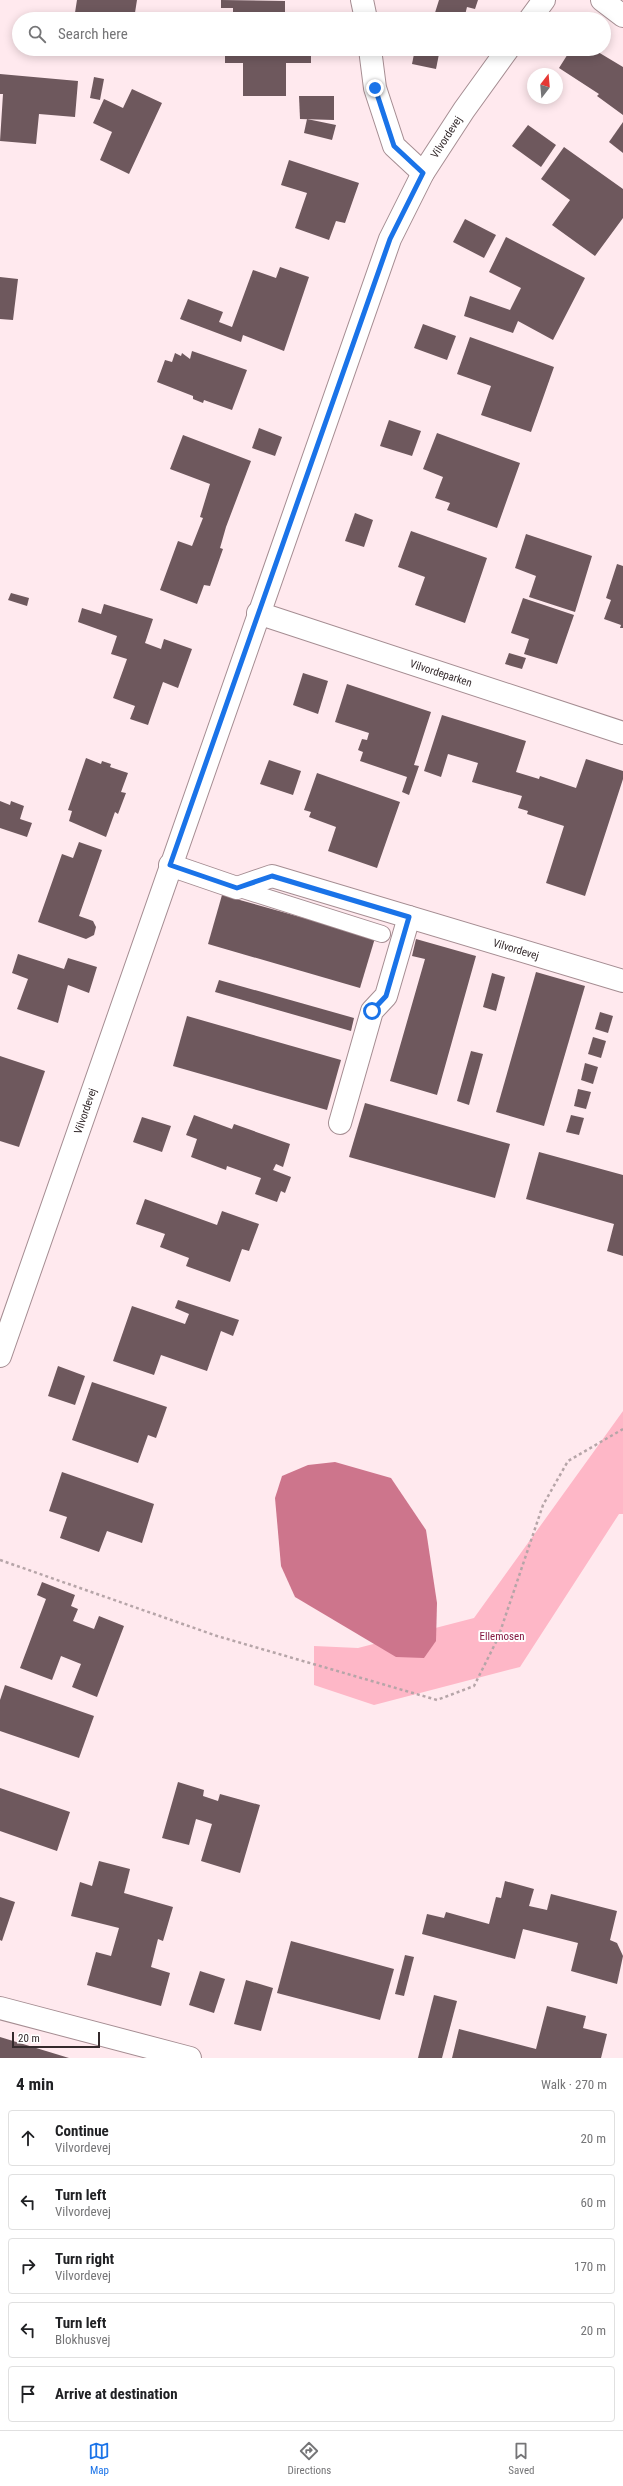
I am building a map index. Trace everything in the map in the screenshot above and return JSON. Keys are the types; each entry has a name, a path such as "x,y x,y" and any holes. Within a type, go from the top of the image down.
{"street":[{"path":"362,0 365,12"},
{"path":"535,12 544,0"},
{"path":"602,0 623,16"},
{"path":"371,56 375,88 394,146 423,173"},
{"name":"Vilvordevej","path":"0,1356 170,865 390,239 423,173 464,110 503,56"},
{"name":"Vilvordeparken","path":"258,613 623,733"},
{"path":"170,865 237,888"},
{"name":"Vilvordevej","path":"237,888 272,876 623,981"},
{"path":"340,1123 372,1011 386,996 409,917"},
{"path":"0,2008 126,2050 190,2058"}],"lane":[{"path":"237,888 382,934"}],"path":[{"path":"0,1560 216,1636 437,1700 474,1686 498,1638 543,1504 568,1461 623,1429"}],"green space":[{"name":"Ellemosen","path":"623,1411 623,1514 619,1514 520,1667 374,1705 314,1685 314,1646 358,1648 474,1618"}],"shaded area":[{"path":"335,1462 391,1478 426,1530 437,1603 436,1641 424,1658 396,1657 295,1597 281,1566 275,1498 282,1476 308,1465"}],"building":[{"path":"77,0 137,0 135,12 75,12"},
{"path":"221,0 285,1 285,12 233,12 233,8 221,8"},
{"path":"439,0 478,0 475,9 467,7 466,12 435,12"},
{"path":"225,56 311,56 311,63 286,63 286,96 243,96 243,63 225,63"},
{"path":"414,56 439,56 436,69 412,64"},
{"path":"567,56 605,56 623,67 623,115 597,96 599,94 563,71 563,68 559,68"},
{"path":"0,74 78,81 75,117 39,114 36,144 0,141 3,94 0,94"},
{"path":"94,77 104,79 100,100 90,98"},
{"path":"132,89 162,103 129,174 100,160 112,132 93,123 104,99 123,108"},
{"path":"299,96 334,96 334,120 300,119"},
{"path":"307,119 336,125 332,140 304,133"},
{"path":"623,122 623,153 609,142"},
{"path":"528,125 556,145 541,167 512,146"},
{"path":"564,147 623,189 623,218 595,256 552,225 570,200 541,179"},
{"path":"289,160 359,183 345,223 336,221 329,240 295,228 307,193 281,185"},
{"path":"465,219 496,235 484,258 453,242"},
{"path":"506,237 585,278 553,340 518,321 513,333 464,316 470,296 510,310 521,288 489,272"},
{"path":"280,267 309,277 284,351 243,335 241,342 180,319 188,299 223,312 219,322 232,327 253,270 276,278"},
{"path":"0,277 18,279 13,320 0,319"},
{"path":"423,324 456,336 447,360 414,348"},
{"path":"470,337 554,367 531,432 481,415 491,386 457,374"},
{"path":"192,351 247,370 232,410 204,400 203,403 193,399 193,396 157,382 165,360 172,362 175,353 181,356 182,353 190,359"},
{"path":"389,420 421,431 412,456 380,446"},
{"path":"259,428 282,437 275,456 252,448"},
{"path":"437,433 520,463 497,528 447,510 450,503 435,498 443,477 423,469"},
{"path":"183,435 251,461 226,527 220,548 223,549 210,586 204,585 197,604 160,590 178,541 192,546 203,518 200,517 210,484 170,469"},
{"path":"355,513 373,520 364,547 345,541"},
{"path":"411,531 487,558 465,623 415,605 425,577 398,567"},
{"path":"526,534 592,556 575,612 529,597 536,576 515,568"},
{"path":"617,564 623,566 623,628 620,628 621,625 604,619 611,600 606,598"},
{"path":"11,593 29,598 27,606 8,600"},
{"path":"523,598 574,615 557,664 524,654 529,639 511,633"},
{"path":"104,604 153,619 145,643 161,649 164,639 192,649 178,688 163,682 148,725 130,719 135,706 113,698 127,659 111,654 117,636 78,622 82,608 101,614"},
{"path":"509,653 526,658 522,669 505,664"},
{"path":"303,673 328,681 318,714 293,705"},
{"path":"347,684 431,712 414,765 419,766 409,795 402,792 407,777 360,761 363,752 358,750 362,739 367,740 369,733 335,722"},
{"path":"442,715 526,741 516,772 539,779 540,776 576,788 586,759 623,771 623,779 585,896 546,883 564,826 527,814 528,811 518,808 522,796 472,782 478,763 448,754 441,777 424,771"},
{"path":"86,758 101,764 102,761 111,764 110,767 128,773 121,792 126,793 118,814 115,812 106,837 69,821 72,811 68,810"},
{"path":"269,760 301,771 293,795 260,784"},
{"path":"317,773 400,802 377,868 328,851 336,827 309,817 311,812 304,810"},
{"path":"0,801 10,805 11,801 24,806 20,819 32,823 27,837 0,828"},
{"path":"79,842 102,850 79,916 93,921 96,927 94,935 86,939 38,922 62,854 73,858"},
{"path":"222,895 375,938 360,988 208,944"},
{"path":"416,939 476,956 437,1095 390,1081 425,959 412,956"},
{"path":"18,954 64,969 68,958 97,967 89,993 68,985 58,1023 17,1009 28,979 12,973"},
{"path":"536,972 585,986 544,1126 496,1112"},
{"path":"492,973 505,977 496,1011 483,1007"},
{"path":"219,980 354,1018 351,1031 215,992"},
{"path":"600,1012 613,1016 608,1033 595,1029"},
{"path":"187,1016 341,1060 327,1110 173,1066"},
{"path":"593,1037 606,1041 601,1058 588,1054"},
{"path":"471,1051 483,1054 469,1105 457,1101"},
{"path":"0,1056 45,1071 19,1147 0,1141"},
{"path":"585,1063 598,1067 593,1084 581,1080"},
{"path":"578,1089 591,1092 586,1109 574,1106"},
{"path":"365,1103 510,1144 495,1198 349,1157"},
{"path":"194,1115 232,1129 234,1124 290,1144 283,1167 276,1164 273,1170 291,1177 285,1193 281,1191 277,1202 255,1194 261,1178 227,1166 226,1170 191,1157 197,1139 186,1135"},
{"path":"571,1115 584,1118 579,1135 566,1132"},
{"path":"142,1117 171,1126 162,1152 133,1142"},
{"path":"539,1152 623,1175 623,1256 607,1251 614,1224 526,1199"},
{"path":"145,1199 217,1225 222,1211 259,1224 249,1251 242,1249 230,1282 186,1266 189,1258 160,1247 165,1234 136,1224"},
{"path":"178,1300 239,1320 233,1336 221,1331 207,1371 161,1355 154,1375 113,1361 132,1306 185,1324 189,1314 175,1308"},
{"path":"58,1366 85,1376 75,1405 48,1396"},
{"path":"92,1382 167,1407 156,1438 148,1435 138,1463 72,1440"},
{"path":"62,1472 154,1504 142,1543 107,1531 99,1552 60,1538 67,1517 49,1511"},
{"path":"42,1582 75,1595 71,1606 78,1609 73,1621 94,1629 99,1616 124,1626 97,1697 72,1687 81,1664 61,1656 52,1680 20,1668 46,1599 37,1595"},
{"path":"5,1685 94,1716 79,1758 0,1731 0,1700"},
{"path":"178,1782 204,1790 203,1796 218,1801 220,1794 260,1805 240,1873 201,1861 212,1824 196,1819 189,1845 162,1838"},
{"path":"0,1788 70,1812 57,1851 0,1831"},
{"path":"99,1861 130,1869 124,1893 173,1907 163,1941 158,1939 151,1967 170,1973 161,2006 87,1985 96,1952 111,1956 119,1928 71,1916 80,1882 92,1886"},
{"path":"505,1881 534,1889 529,1906 547,1910 551,1894 617,1911 610,1940 617,1943 623,1956 617,1984 571,1971 578,1943 523,1929 515,1959 422,1934 427,1914 444,1918 446,1912 489,1924 496,1897 501,1898"},
{"path":"0,1897 15,1902 2,1941 0,1940"},
{"path":"291,1941 394,1969 380,2020 277,1993"},
{"path":"405,1955 414,1957 404,1996 395,1994"},
{"path":"200,1971 225,1979 214,2013 189,2005"},
{"path":"246,1980 273,1988 261,2031 234,2024"},
{"path":"434,1995 457,2001 442,2058 418,2058"},
{"path":"547,2006 586,2016 583,2028 607,2034 601,2058 452,2058 459,2029 536,2049"},
{"path":"0,2037 69,2058 0,2058"}],"route":[{"path":"372,1011 386,996 409,917 272,876 237,888 170,865 390,239 423,173 394,146 375,88"}]}
